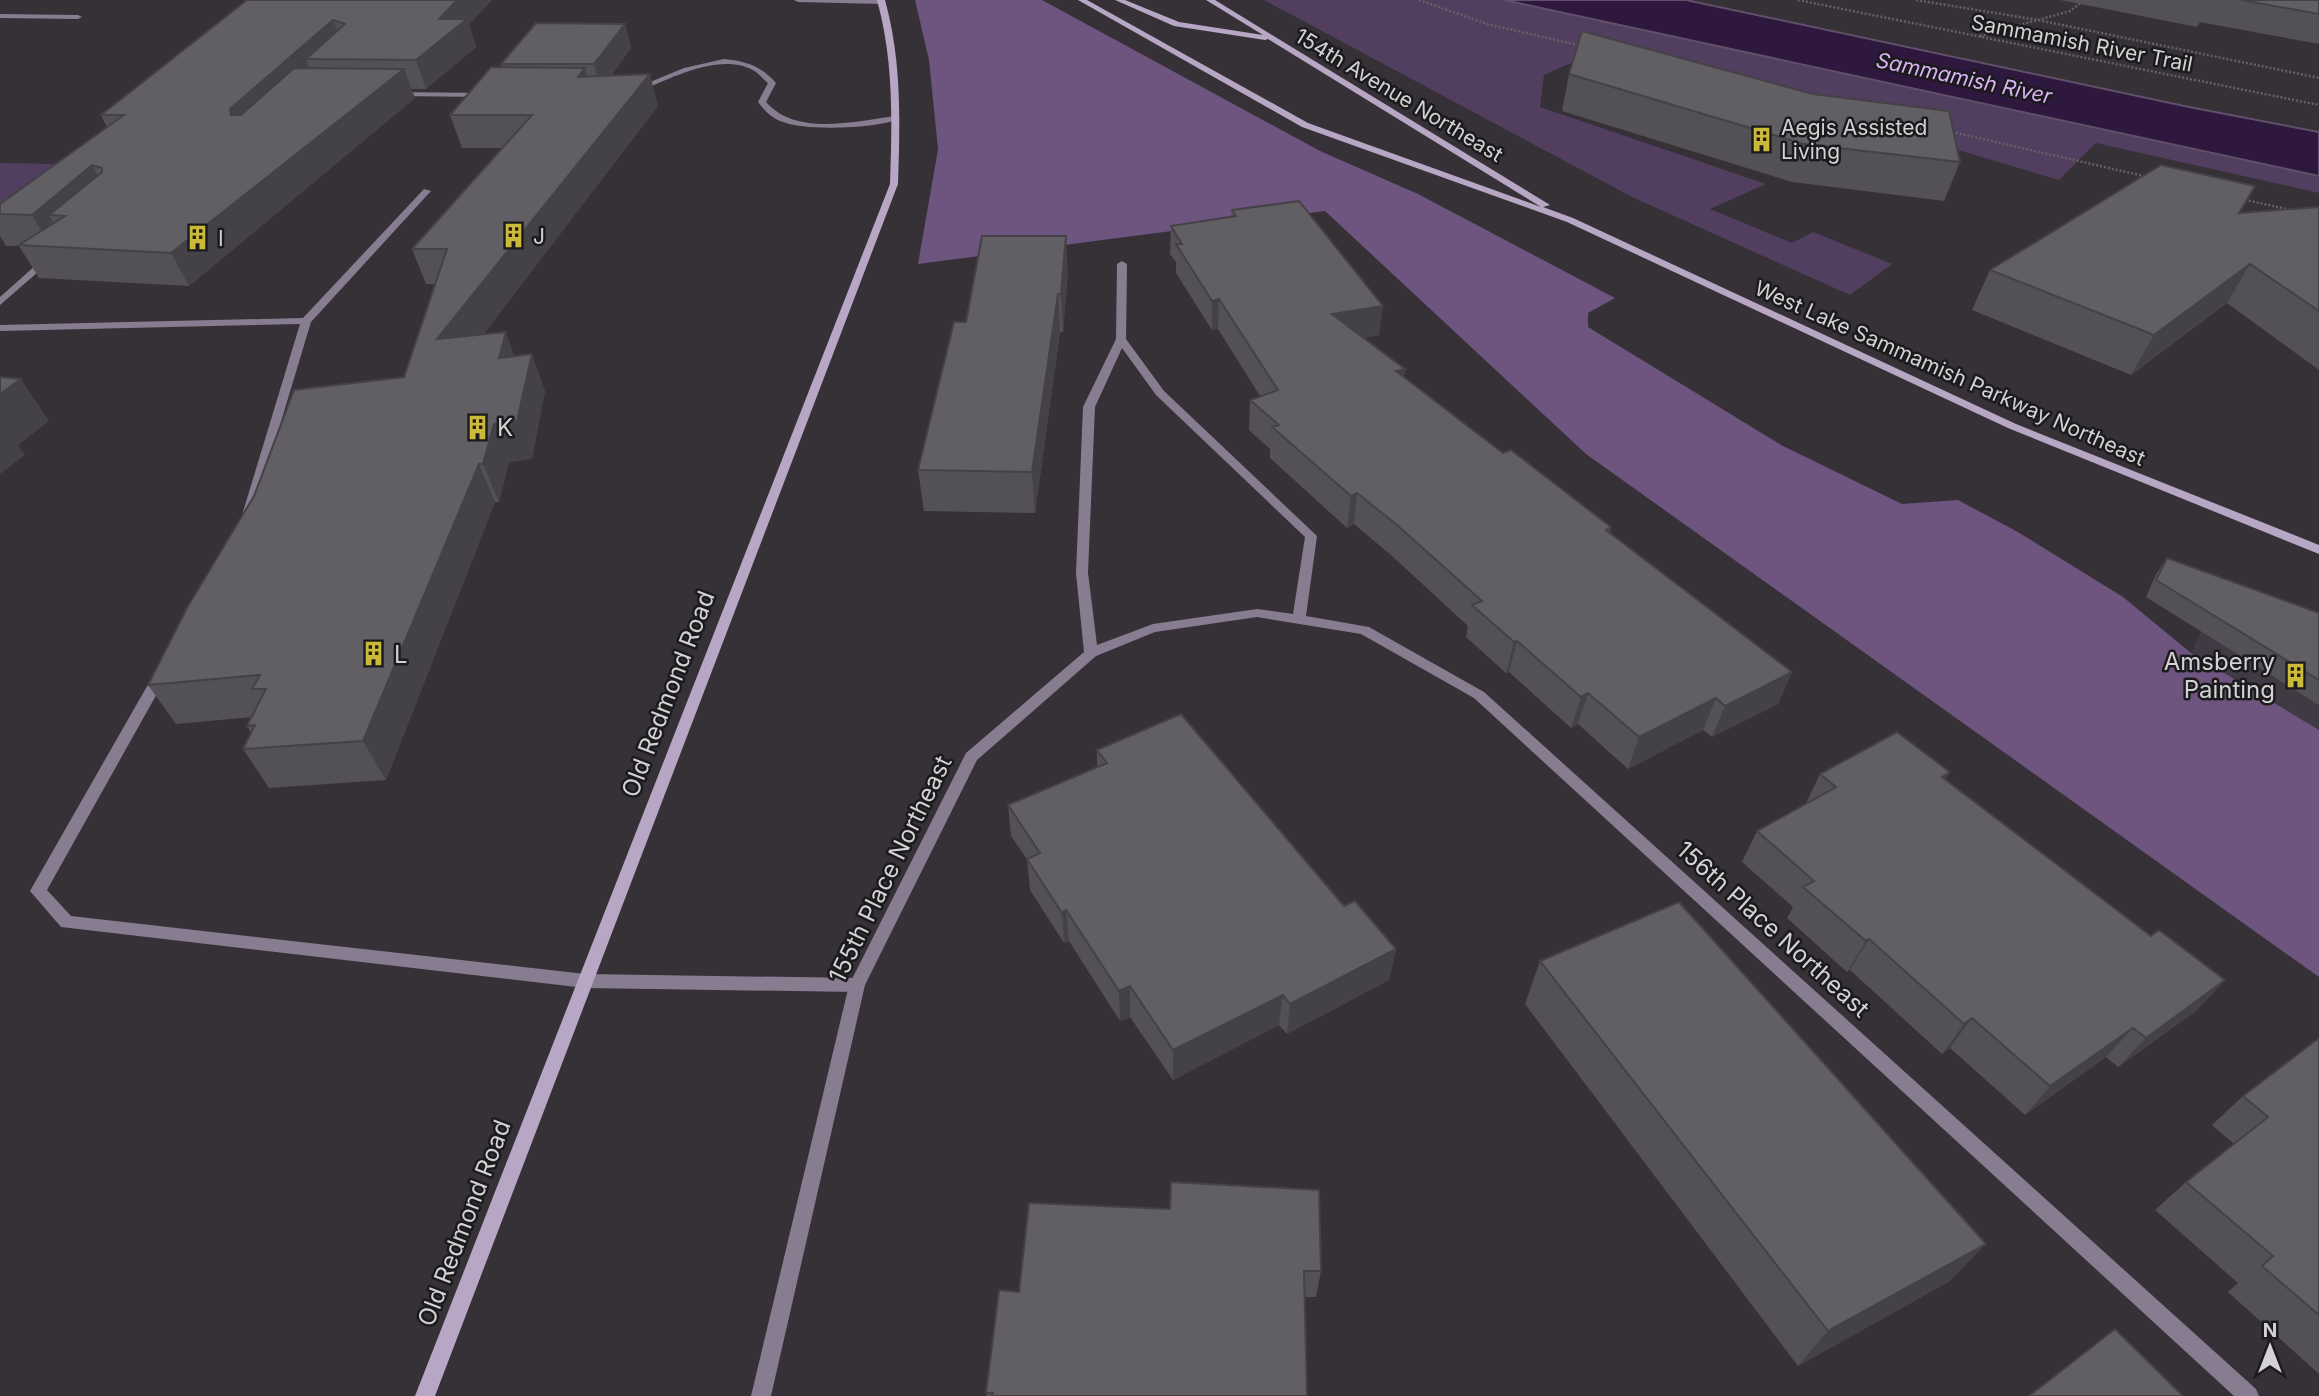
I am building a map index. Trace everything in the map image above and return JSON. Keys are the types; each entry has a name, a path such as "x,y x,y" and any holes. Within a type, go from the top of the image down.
{"main road":[{"path":"1082,0 1305,125 1570,220"},
{"path":"1119,0 1177,24 1273,39"},
{"name":"154th Avenue Northeast","path":"1210,0 1570,220"},
{"name":"Old Redmond Road","path":"425,1396 894,184 896,118 892,56 882,1"},
{"name":"West Lake Sammamish Parkway Northeast","path":"1570,220 2012,426 2319,550"}],"street":[{"path":"798,0 882,1"},
{"path":"0,16 78,17"},
{"path":"628,93 698,64 732,62 753,65 764,72 772,83 762,102 768,114 780,121 795,125 825,125 896,118"},
{"path":"388,94 499,95"},
{"path":"244,527 306,321 427,191"},
{"path":"0,302 61,247"},
{"path":"1091,653 1082,573 1089,407 1121,338 1122,264"},
{"path":"0,328 306,321"},
{"path":"1121,338 1160,393 1311,536 1299,620"},
{"name":"156th Place Northeast","path":"1206,620 1257,614 1364,630 1479,695 2249,1396"},
{"name":"155th Place Northeast","path":"761,1396 858,985 971,757 1091,653 1153,628 1206,620"},
{"path":"169,661 38,891 67,922 585,981 858,985"}],"path":[{"path":"1419,0 1487,24 1583,46"},
{"name":"Sammamish River Trail","path":"1798,0 2319,105"},
{"path":"1916,0 2038,20 2319,78"},
{"path":"1978,36 2070,11 2084,0"},
{"path":"1937,128 2155,179"},
{"path":"2237,198 2292,210"}],"shaded area":[{"path":"915,0 1042,0 1320,151 1418,194 1615,298 1588,313 1588,327 1783,446 1902,504 1958,500 2016,531 2123,597 2191,653 2319,730 2319,977 1586,454 1325,211 918,264 938,149 929,60"},
{"path":"1264,0 1504,0 2319,176 2319,193 2096,143 2059,180 1951,148 1801,126 1573,62 1544,75 1540,107 1766,184 1710,209 1792,243 1813,232 1892,264 1850,295 1632,197"},
{"path":"0,163 62,164 0,211"},
{"path":"2223,582 2319,622 2319,730 2191,653"}],"water":[{"name":"Sammamish River","path":"1504,0 1686,0 2319,132 2319,176"}],"building":[{"path":"247,0 457,0 439,19 467,19 416,60 306,59 345,24 333,20 230,109 231,115 241,115 294,68 404,69 171,253 19,245 65,216 49,215 102,172 102,168 92,165 32,215 0,214 0,204 124,115 101,115"},
{"path":"2241,0 2319,0 2319,14"},
{"path":"536,23 625,24 594,64 501,64"},
{"path":"1582,31 1813,94 1949,111 1960,162 1804,144 1569,74"},
{"path":"491,67 585,68 578,77 650,74 437,339 506,332 499,358 532,354 517,421 494,424 483,464 479,464 363,741 243,749 255,725 247,726 266,689 252,689 260,675 148,685 187,608 254,496 294,390 404,377 447,249 412,249 532,115 450,115"},
{"path":"2161,165 2255,186 2239,213 2319,207 2319,311 2250,264 2154,335 1990,270"},
{"path":"1299,201 1383,306 1332,314 1405,369 1396,371 1503,453 1511,450 1611,527 1606,530 1792,672 1725,706 1716,698 1639,737 1588,693 1581,697 1517,641 1514,642 1472,605 1482,601 1397,525 1357,493 1351,496 1272,427 1279,425 1250,400 1278,390 1219,299 1212,301 1176,244 1182,244 1171,226 1236,216 1232,210"},
{"path":"982,236 1066,236 1061,294 1058,294 1032,472 918,470 954,322 966,322"},
{"path":"0,377 21,379 0,394"},
{"path":"2167,558 2319,613 2319,680 2156,580"},
{"path":"1181,714 1344,906 1355,901 1396,949 1290,1004 1283,995 1173,1050 1130,986 1119,991 1066,910 1062,913 1027,859 1040,853 1008,805 1107,763 1097,750"},
{"path":"1897,732 1950,772 1942,777 2151,936 2159,930 2225,980 2146,1038 2133,1028 2050,1086 1972,1018 1964,1024 1869,939 1866,941 1803,887 1814,881 1757,831 1836,787 1820,774"},
{"path":"1679,902 1986,1244 1828,1331 1540,961"},
{"path":"2319,1038 2319,1315 2262,1266 2273,1256 2186,1182 2268,1117 2243,1096"},
{"path":"1171,1182 1319,1190 1321,1271 1304,1271 1307,1396 992,1396 993,1393 986,1393 999,1290 1019,1292 1029,1203 1170,1209"},
{"path":"2115,1329 2183,1396 2029,1396"}],"place":[{"name":"Aegis Assisted Living","path":"1761,139"},
{"name":"J","path":"513,236"},
{"name":"I","path":"198,238"},
{"name":"K","path":"477,427"},
{"name":"L","path":"374,654"},
{"name":"Amsberry Painting","path":"2295,675"}]}
